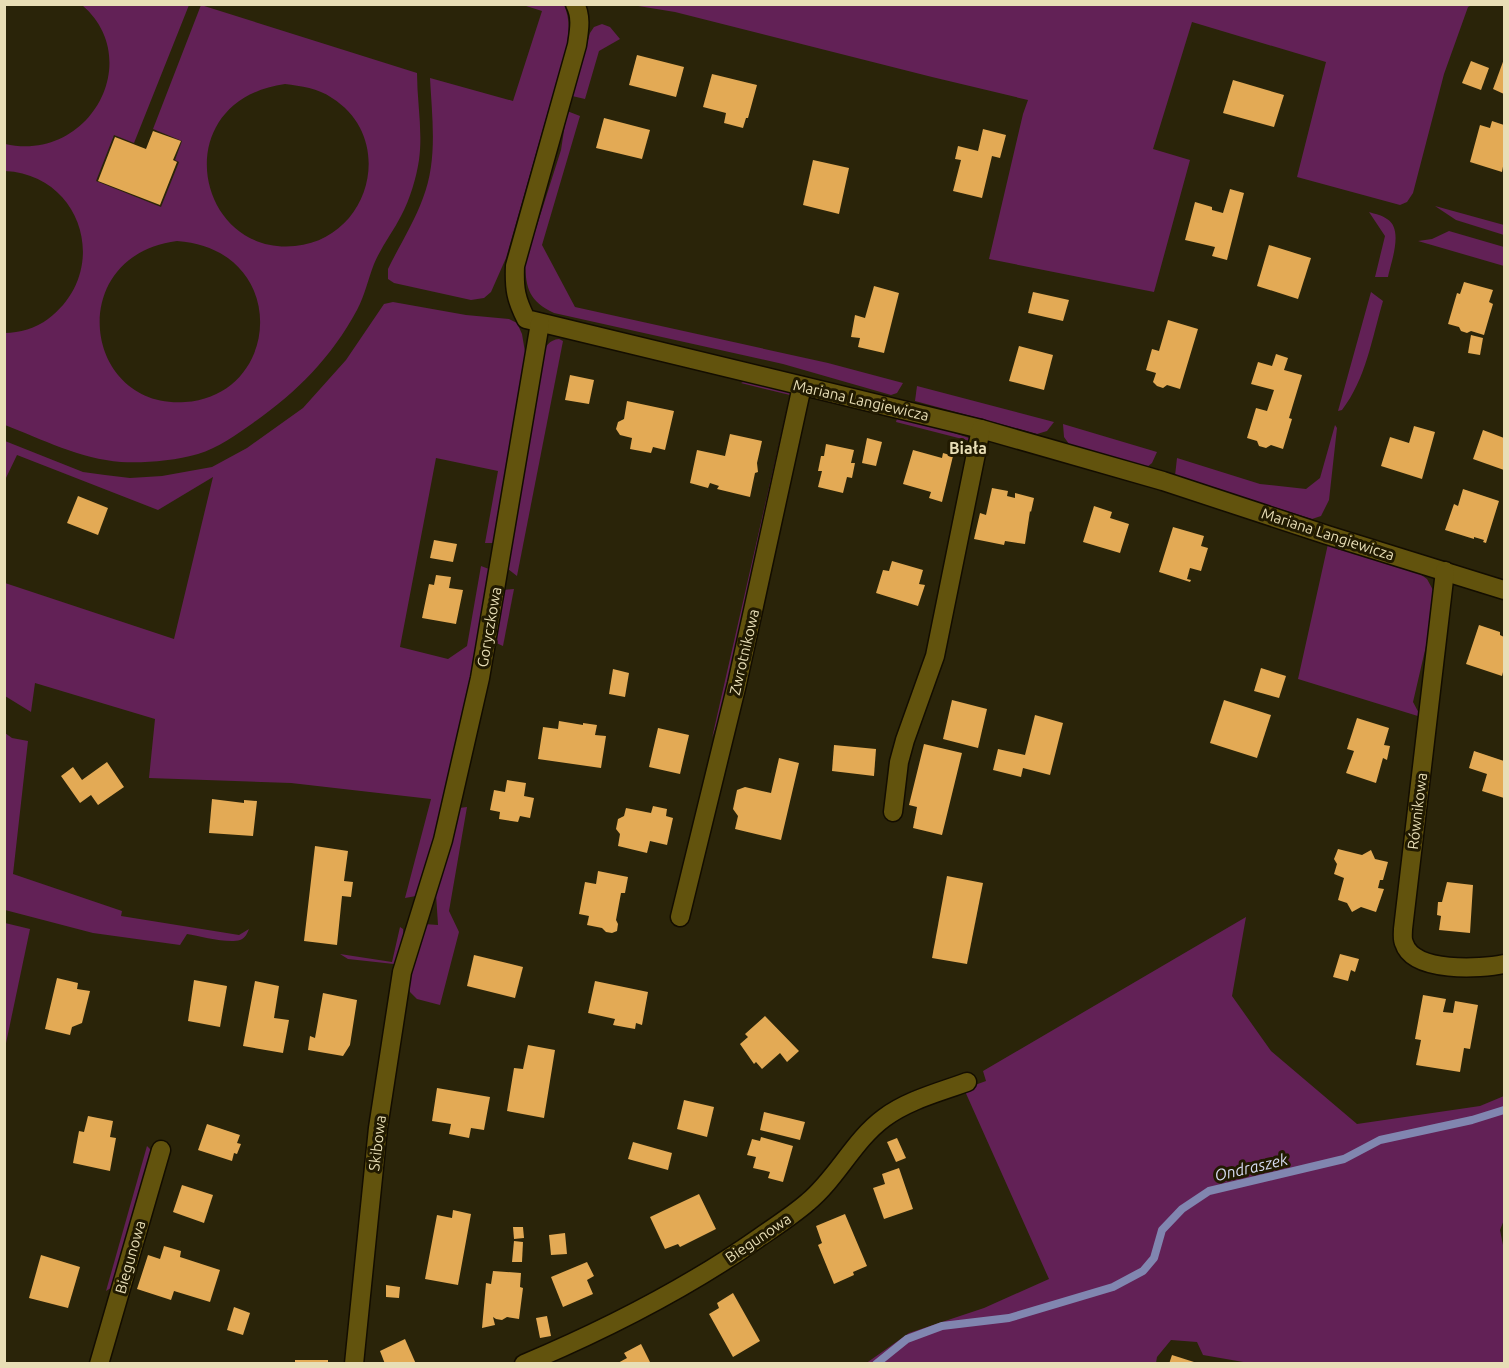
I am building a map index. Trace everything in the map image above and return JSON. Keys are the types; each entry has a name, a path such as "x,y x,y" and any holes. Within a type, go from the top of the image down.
{"street":[{"name":"Mariana Langiewicza","path":"575,4 579,12 580,28 577,45 515,266 516,300 526,319 981,429 1163,481 1504,590"},
{"name":"Goryczkowa","path":"417,926 443,840 480,678 540,323"},
{"name":"Zwrotnikowa","path":"680,917 737,684 802,386"},
{"path":"892,812 905,740 935,656 981,429"},
{"name":"Równikowa","path":"1445,571 1403,929 1404,944 1411,954 1439,965 1464,968 1504,964"},
{"name":"Skibowa","path":"354,1364 378,1128 402,972 417,926"},
{"name":"Biegunowa","path":"524,1364 619,1321 683,1287 738,1252 809,1202 883,1118 914,1102 967,1082"},
{"name":"Biegunowa","path":"99,1364 161,1150"}],"shaded area":[{"path":"1472,4 1468,7 1444,74 1413,193 1407,202 1400,205 1297,177 1326,62 1192,22 1153,149 1190,160 1154,292 989,259 1028,100 675,12 632,5"},
{"path":"82,5 189,5 134,143 114,135 96,181 161,207 179,162 175,160 182,141 153,129 201,5 417,73 420,138 419,160 414,182 398,222 377,258 360,304 347,327 312,373 269,411 220,445 198,454 179,458 140,462 106,460 62,448 5,425 5,333 22,331 48,319 67,299 79,277 83,253 80,229 70,207 54,189 32,177 5,171 5,144 35,146 61,138 83,123 99,102 108,78 109,53 101,28","holes":["285,84 321,92 332,98 352,116 364,137 369,161 366,185 357,207 342,226 321,239 295,246 261,243 234,227 216,204 207,175 209,145 222,118 247,96","177,241 214,250 240,269 255,294 260,322 255,350 241,375 217,393 185,402 151,398 125,382 108,358 100,330 103,300 116,273 140,253"]},
{"path":"523,5 564,5 568,19 568,40 506,258 491,292 484,298 471,300 394,283 388,279 388,269 419,207 431,169 433,123 430,78 513,101 542,11"},
{"path":"602,24 610,27 620,39 599,51 585,99 572,96 590,33 594,27"},
{"path":"567,111 580,116 542,245 575,307 828,363 903,383 897,393 891,395 783,364 554,313 539,304 530,293 526,280 525,263 561,150"},
{"path":"1435,206 1504,225 1504,235 1456,220"},
{"path":"1369,212 1387,219 1395,230 1395,246 1388,277 1375,277 1385,236"},
{"path":"1449,231 1504,247 1504,266 1418,241 1432,239"},
{"path":"1371,292 1383,301 1372,344 1357,385 1342,410 1338,411"},
{"path":"393,302 466,315 509,319 517,323 522,334 525,352 496,543 485,543 498,471 436,458 400,647 448,659 467,646 481,566 489,569 490,576 457,753 420,892 416,896 405,898 431,799 291,783 149,778 155,719 35,683 31,712 5,696 5,583 174,639 213,477 158,510 17,455 5,480 5,441 83,472 105,475 130,478 162,476 212,467 247,448 303,408 346,360 384,304"},
{"path":"559,339 563,341 517,576 508,569 542,354 550,342"},
{"path":"752,378 792,390 728,692 712,738 790,395 741,383"},
{"path":"917,386 1054,422 1047,431 1037,434 915,401"},
{"path":"898,415 928,422 972,439 974,442 896,422"},
{"path":"1063,424 1157,452 1152,463 1147,467 1069,444 1064,437"},
{"path":"1335,425 1337,428 1329,500 1321,516 1312,519 1175,476 1177,458 1260,484 1306,489 1320,478"},
{"path":"1328,544 1420,574 1427,579 1433,590 1429,633 1413,702 1421,717 1298,679"},
{"path":"514,589 503,646 494,642 503,590"},
{"path":"5,733 12,738 28,741 13,874 122,911 121,916 239,935 249,929 245,937 228,941 187,934 180,945 93,933 5,910"},
{"path":"467,807 449,911 459,932 440,1005 417,999 410,992 408,981 424,924 438,925 436,894 459,808"},
{"path":"1246,917 1232,996 1271,1051 1357,1124 1480,1106 1504,1096 1504,1220 1500,1230 1504,1250 1504,1363 1249,1363 1203,1355 1197,1342 1171,1340 1157,1357 1156,1363 865,1364 909,1333 984,1308 1049,1279 964,1089 986,1081 983,1071"},
{"path":"4,923 30,929 5,1048"},
{"path":"400,927 403,929 403,943 394,964 348,959 340,954 392,962"},
{"path":"147,1146 153,1152 114,1286 106,1291"}],"building":[{"path":"637,55 684,67 676,97 629,85"},
{"path":"1504,59 1504,94 1493,89"},
{"path":"1471,61 1489,68 1481,90 1462,83"},
{"path":"712,74 757,85 743,128 724,123 726,113 703,107"},
{"path":"1233,80 1284,95 1274,127 1223,113"},
{"path":"604,118 650,130 642,159 596,148"},
{"path":"1492,121 1504,125 1502,172 1470,162 1480,125 1490,128"},
{"path":"983,129 1006,135 1000,158 992,156 982,198 953,191 961,160 955,159 958,146 978,151"},
{"path":"153,131 181,141 173,160 177,162 160,205 98,181 115,137 146,149"},
{"path":"813,160 849,168 839,214 803,205"},
{"path":"1230,189 1244,193 1227,260 1212,256 1215,247 1185,240 1195,202 1223,213"},
{"path":"1269,245 1311,258 1298,299 1257,286"},
{"path":"1464,282 1493,290 1489,302 1493,304 1484,335 1471,331 1467,333 1461,331 1459,327 1448,324 1457,293 1460,294"},
{"path":"874,286 899,293 884,353 858,347 860,338 851,337 855,315 865,318"},
{"path":"1033,292 1069,300 1063,321 1028,313"},
{"path":"1168,320 1198,329 1180,389 1167,385 1163,388 1157,386 1153,382 1156,373 1146,370 1152,349 1159,351"},
{"path":"1471,335 1483,338 1480,355 1468,353"},
{"path":"1019,346 1053,355 1044,390 1009,381"},
{"path":"1276,354 1288,358 1284,370 1302,375 1289,418 1292,419 1283,449 1271,445 1266,448 1259,446 1257,441 1247,438 1256,408 1267,411 1274,390 1251,384 1258,362 1272,366"},
{"path":"570,375 594,380 589,404 565,400"},
{"path":"627,401 674,411 665,450 653,447 651,453 630,449 632,438 620,435 616,429 618,422 624,419"},
{"path":"1414,426 1435,432 1422,479 1381,466 1390,437 1409,443"},
{"path":"1483,430 1504,438 1504,470 1473,459"},
{"path":"730,434 762,441 757,463 758,472 755,473 750,497 717,489 719,486 710,483 708,488 690,483 697,450 725,456"},
{"path":"867,438 882,442 876,466 862,463"},
{"path":"826,444 854,450 851,463 855,463 852,478 847,477 843,493 818,487 822,471 818,471"},
{"path":"913,450 942,458 943,453 953,456 942,502 929,498 931,492 903,484"},
{"path":"992,488 1008,491 1007,496 1015,498 1015,493 1034,498 1025,544 1005,541 1004,545 974,539 980,513 986,515"},
{"path":"1463,489 1499,501 1486,543 1483,542 1484,540 1445,530 1454,504 1458,506"},
{"path":"78,496 108,508 98,535 67,523"},
{"path":"1094,506 1112,512 1110,518 1129,524 1120,553 1083,542"},
{"path":"1173,527 1204,536 1201,546 1208,548 1201,571 1190,568 1187,579 1191,580 1190,582 1159,572"},
{"path":"434,540 457,544 453,562 430,558"},
{"path":"892,561 923,570 919,584 925,585 918,606 876,593 883,570 889,571"},
{"path":"436,575 451,577 449,588 463,590 456,624 422,618 429,584 434,585"},
{"path":"1479,625 1500,632 1500,635 1504,637 1502,676 1466,664"},
{"path":"1261,668 1286,676 1279,698 1254,691"},
{"path":"613,669 629,673 625,697 609,694"},
{"path":"952,700 987,709 978,748 943,739"},
{"path":"1224,700 1271,715 1257,758 1210,743"},
{"path":"1035,715 1063,723 1050,775 1023,768 1021,777 993,770 998,749 1025,755"},
{"path":"1357,718 1389,728 1384,745 1390,746 1387,760 1383,758 1376,783 1346,773 1354,751 1347,749"},
{"path":"559,721 597,725 595,735 606,736 601,768 538,759 543,727 558,729"},
{"path":"658,728 689,735 680,774 649,767"},
{"path":"924,744 962,753 942,835 913,828 917,807 909,805"},
{"path":"834,745 876,749 874,776 832,771"},
{"path":"1474,751 1504,761 1504,798 1482,791 1487,774 1469,768"},
{"path":"779,758 799,763 781,840 735,829 738,816 733,809 737,790 745,787 771,793"},
{"path":"107,762 124,787 98,805 91,795 80,803 61,776 73,767 82,780"},
{"path":"507,780 526,783 524,796 534,798 530,818 520,816 518,822 499,819 500,812 490,810 494,790 505,792"},
{"path":"212,799 244,803 244,800 257,801 253,836 209,833"},
{"path":"653,806 667,809 666,816 673,818 667,845 650,841 647,853 618,846 620,834 616,829 618,819 624,816 626,808 651,813"},
{"path":"315,846 348,851 344,881 353,882 351,897 342,896 337,945 304,941"},
{"path":"1338,849 1362,855 1371,850 1375,859 1388,862 1378,888 1384,889 1376,912 1361,907 1352,912 1347,903 1338,900 1344,878 1334,874 1337,864 1334,859"},
{"path":"598,871 628,877 625,893 621,893 616,920 617,931 612,933 587,925 589,916 579,914 585,882 596,884"},
{"path":"947,876 983,883 967,964 932,958"},
{"path":"1447,882 1473,885 1470,933 1439,930 1441,916 1437,915 1438,902 1442,902"},
{"path":"1340,954 1359,959 1355,972 1351,970 1348,981 1333,977"},
{"path":"474,955 523,967 515,998 467,986"},
{"path":"57,978 78,983 77,989 90,991 82,1023 72,1027 70,1035 45,1029"},
{"path":"194,980 227,986 220,1027 188,1021"},
{"path":"255,981 279,986 274,1018 289,1020 283,1053 243,1046"},
{"path":"595,981 648,992 642,1025 636,1023 635,1029 613,1025 615,1019 588,1013"},
{"path":"323,993 357,1000 350,1045 343,1056 308,1050 310,1036 315,1038"},
{"path":"1423,995 1446,999 1443,1012 1453,1013 1455,1001 1478,1005 1470,1049 1464,1048 1460,1072 1416,1065 1421,1040 1415,1039"},
{"path":"765,1016 799,1051 787,1062 780,1053 762,1069 756,1062 754,1064 740,1044 748,1037 745,1034"},
{"path":"528,1045 555,1050 544,1118 507,1111 514,1068 523,1069"},
{"path":"437,1088 490,1097 484,1130 471,1128 469,1138 449,1134 451,1124 432,1121"},
{"path":"684,1100 714,1107 707,1137 677,1129"},
{"path":"764,1112 805,1122 800,1140 760,1130"},
{"path":"88,1116 113,1121 110,1137 116,1138 110,1171 73,1163 79,1131 84,1132"},
{"path":"207,1124 240,1135 237,1143 241,1144 237,1154 234,1153 232,1161 198,1150"},
{"path":"761,1137 793,1146 783,1182 768,1178 770,1172 753,1168 756,1157 747,1155 752,1139 760,1141"},
{"path":"897,1138 906,1158 896,1162 887,1142"},
{"path":"633,1142 672,1153 668,1170 628,1159"},
{"path":"899,1168 913,1209 884,1219 873,1188 885,1184 882,1174"},
{"path":"182,1185 213,1195 204,1223 173,1212"},
{"path":"699,1194 716,1229 680,1247 678,1244 665,1249 650,1217"},
{"path":"453,1210 471,1214 458,1285 425,1279 437,1215 452,1218"},
{"path":"845,1214 867,1266 834,1284 818,1245 822,1243 816,1226"},
{"path":"513,1227 523,1227 524,1238 514,1239"},
{"path":"565,1233 567,1254 551,1255 549,1235"},
{"path":"514,1241 523,1242 522,1262 512,1262"},
{"path":"164,1246 181,1251 180,1257 220,1270 210,1302 174,1291 171,1300 137,1289 148,1255 160,1259"},
{"path":"41,1255 80,1267 68,1308 29,1298"},
{"path":"587,1262 594,1276 587,1280 593,1294 563,1307 551,1277"},
{"path":"493,1271 521,1273 520,1287 523,1288 519,1319 507,1317 502,1320 493,1317 495,1325 482,1328 486,1283 491,1284"},
{"path":"386,1285 400,1287 399,1298 386,1297"},
{"path":"733,1293 760,1341 733,1357 709,1314 719,1308 717,1303"},
{"path":"234,1307 250,1313 243,1335 227,1330"},
{"path":"547,1316 551,1336 540,1338 536,1318"},
{"path":"405,1339 416,1364 385,1364 380,1351"},
{"path":"641,1344 651,1364 616,1364 627,1358 624,1353"},
{"path":"1172,1355 1194,1362 1193,1364 1169,1364"},
{"path":"295,1360 328,1360 328,1364 295,1364"}],"waterway":[{"name":"Ondraszek","path":"876,1364 907,1339 942,1326 1009,1318 1113,1287 1143,1271 1154,1258 1162,1230 1182,1209 1209,1191 1344,1159 1380,1140 1472,1120 1504,1110"}],"district":[{"name":"Biała","path":"968,448"}]}
